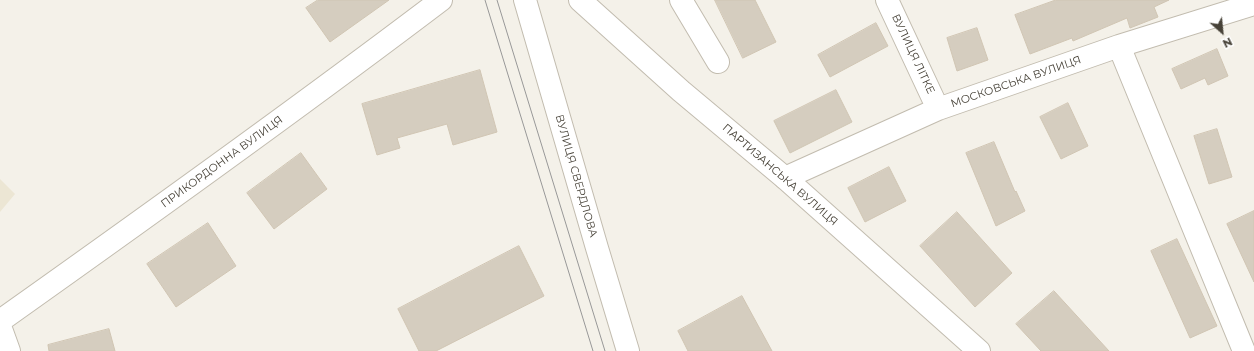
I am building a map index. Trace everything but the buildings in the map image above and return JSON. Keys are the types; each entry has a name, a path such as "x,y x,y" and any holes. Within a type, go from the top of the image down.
{"street":[{"name":"ПРИКОРДОННА ВУЛИЦЯ","path":"0,321 119,237 321,90 441,0"},
{"name":"ВУЛИЦЯ СВЕРДЛОВА","path":"524,0 628,351"},
{"name":"ПАРТИЗАНСЬКА ВУЛИЦЯ","path":"580,0 681,90 785,178 979,351"},
{"path":"681,0 718,62"},
{"name":"ВУЛИЦЯ ЛІТКЕ","path":"887,0 938,109"},
{"name":"МОСКОВСЬКА ВУЛИЦЯ","path":"785,178 938,109 1119,46 1254,4"},
{"path":"1119,46 1244,351"},
{"path":"0,326 9,351"}],"shaded area":[{"path":"0,179 15,194 0,212"}],"tram line":[{"path":"485,0 593,351"},
{"path":"497,0 605,351"}]}
